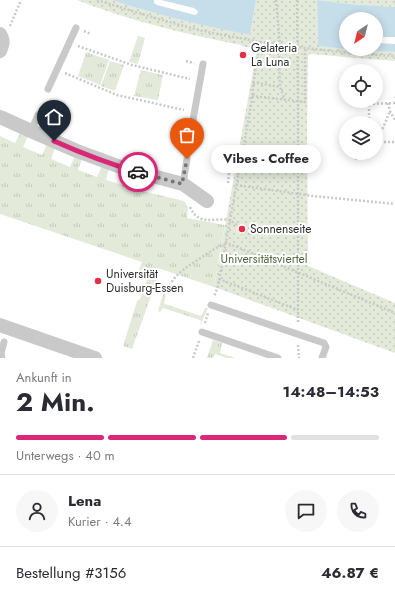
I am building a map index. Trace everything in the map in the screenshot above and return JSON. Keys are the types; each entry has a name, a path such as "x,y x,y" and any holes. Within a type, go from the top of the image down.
{"street":[{"path":"0,116 77,151 119,166 182,184 207,200"},
{"path":"4,327 95,358"}],"lane":[{"path":"48,89 76,28"},
{"path":"192,131 203,64"},
{"path":"31,131 38,115"},
{"path":"182,184 187,159"},
{"path":"211,305 324,343 326,347 322,358"},
{"path":"202,332 278,358"},
{"path":"2,358 0,354 4,342"}],"path":[{"path":"1,43 21,0"},
{"path":"97,0 182,26 260,42 372,55 395,56"},
{"path":"276,0 280,45 280,87 285,100"},
{"path":"297,0 299,358"},
{"path":"218,286 218,279 252,96 252,85 260,42"},
{"path":"69,43 132,65 200,81"},
{"path":"252,96 305,102 305,48"},
{"path":"58,70 117,95 195,112"},
{"path":"252,85 258,83 280,87"},
{"path":"383,103 395,103"},
{"path":"388,103 395,120"},
{"path":"383,128 390,111"},
{"path":"383,142 395,142"},
{"path":"228,183 230,173"},
{"path":"236,185 313,196 395,204"},
{"path":"230,220 249,234 251,230 248,228"},
{"path":"225,243 395,313"},
{"path":"168,289 171,282 186,268 225,243"},
{"path":"218,279 298,310"}],"green space":[{"name":"Universitätsviertel","path":"77,0 112,0 185,21 250,35 256,0 317,0 318,46 339,48 339,56 383,56 383,51 395,52 395,61 309,54 307,127 308,266 395,303 395,353 214,287 257,49 158,26 97,8"},
{"path":"317,0 395,0 395,7 349,4"},
{"path":"138,36 145,38 138,64 129,62"},
{"path":"86,52 109,60 100,85 78,76"},
{"path":"110,61 124,65 115,91 101,86"},
{"path":"141,70 163,75 158,100 134,96"},
{"path":"21,132 28,136 23,147 42,155 47,144 55,148 51,159 70,167 75,156 82,159 78,170 97,177 102,166 109,168 106,180 126,186 130,175 137,177 134,189 184,201 188,207 187,218 225,225 214,287 158,268 157,281 132,349 123,346 137,301 140,299 148,277 138,272 142,262 0,214 0,136 15,143"},
{"path":"164,294 166,295 165,304 201,316 205,308 208,308 200,326 200,320 163,308 160,312 158,311"},
{"path":"213,340 222,343 220,353 235,358 227,358 215,354 213,358 207,358"}],"water":[{"path":"112,0 154,0 154,3 157,5 195,15 198,11 194,8 161,0 256,0 250,35 180,20"},
{"path":"317,0 395,7 395,37 383,37 383,12 339,12 339,48 318,46"},
{"path":"383,43 395,44 395,52 383,51"}],"way so far":[{"path":"138,172 182,184 187,159"}],"place":[{"name":"Gelateria La Luna","path":"243,55"},
{"name":"Vibes - Coffee","path":"187,159"},
{"name":"Sonnenseite","path":"242,229"},
{"name":"Universität Duisburg-Essen","path":"98,281"}],"route":[{"path":"54,141 77,151 138,172"}]}
